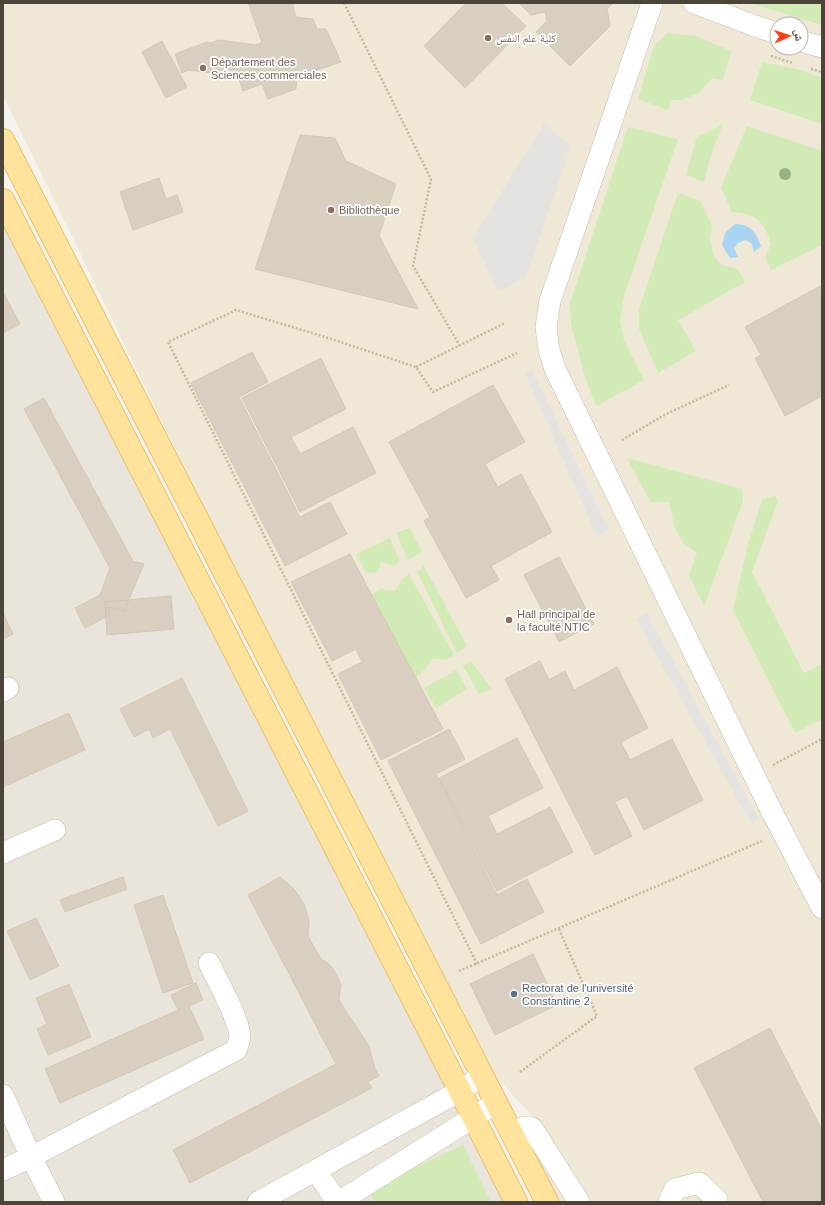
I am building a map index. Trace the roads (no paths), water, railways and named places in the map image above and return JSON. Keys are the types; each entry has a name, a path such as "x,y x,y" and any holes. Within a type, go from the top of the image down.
{"main road":[{"path":"3,140 547,1202"},
{"path":"3,200 516,1202"}],"street":[{"path":"652,3 550,301 546,327 549,350 554,369 822,908"},
{"path":"694,3 769,30"},
{"path":"809,43 822,47"},
{"path":"3,853 55,830"},
{"path":"3,1170 31,1157 236,1050 240,1042 237,1022 209,963"},
{"path":"258,1202 460,1091 482,1075"},
{"path":"3,1095 31,1157 54,1202"},
{"path":"316,1171 338,1202 473,1118 496,1102"},
{"path":"512,1134 524,1127 528,1126 532,1128 580,1202"},
{"path":"669,1202 675,1190 699,1183 717,1200 717,1202"}],"water":[{"path":"735,224 752,229 761,246 754,252 752,244 746,240 738,243 734,248 738,257 730,258 722,245 725,233"}],"place":[{"name":"كلية علم النفس","path":"488,38"},
{"name":"Département des Sciences commerciales","path":"203,68"},
{"name":"Bibliothèque","path":"331,210"},
{"name":"Hall principal de la faculté NTIC","path":"509,620"},
{"name":"Rectorat de l'université Constantine 2","path":"514,994"}]}
